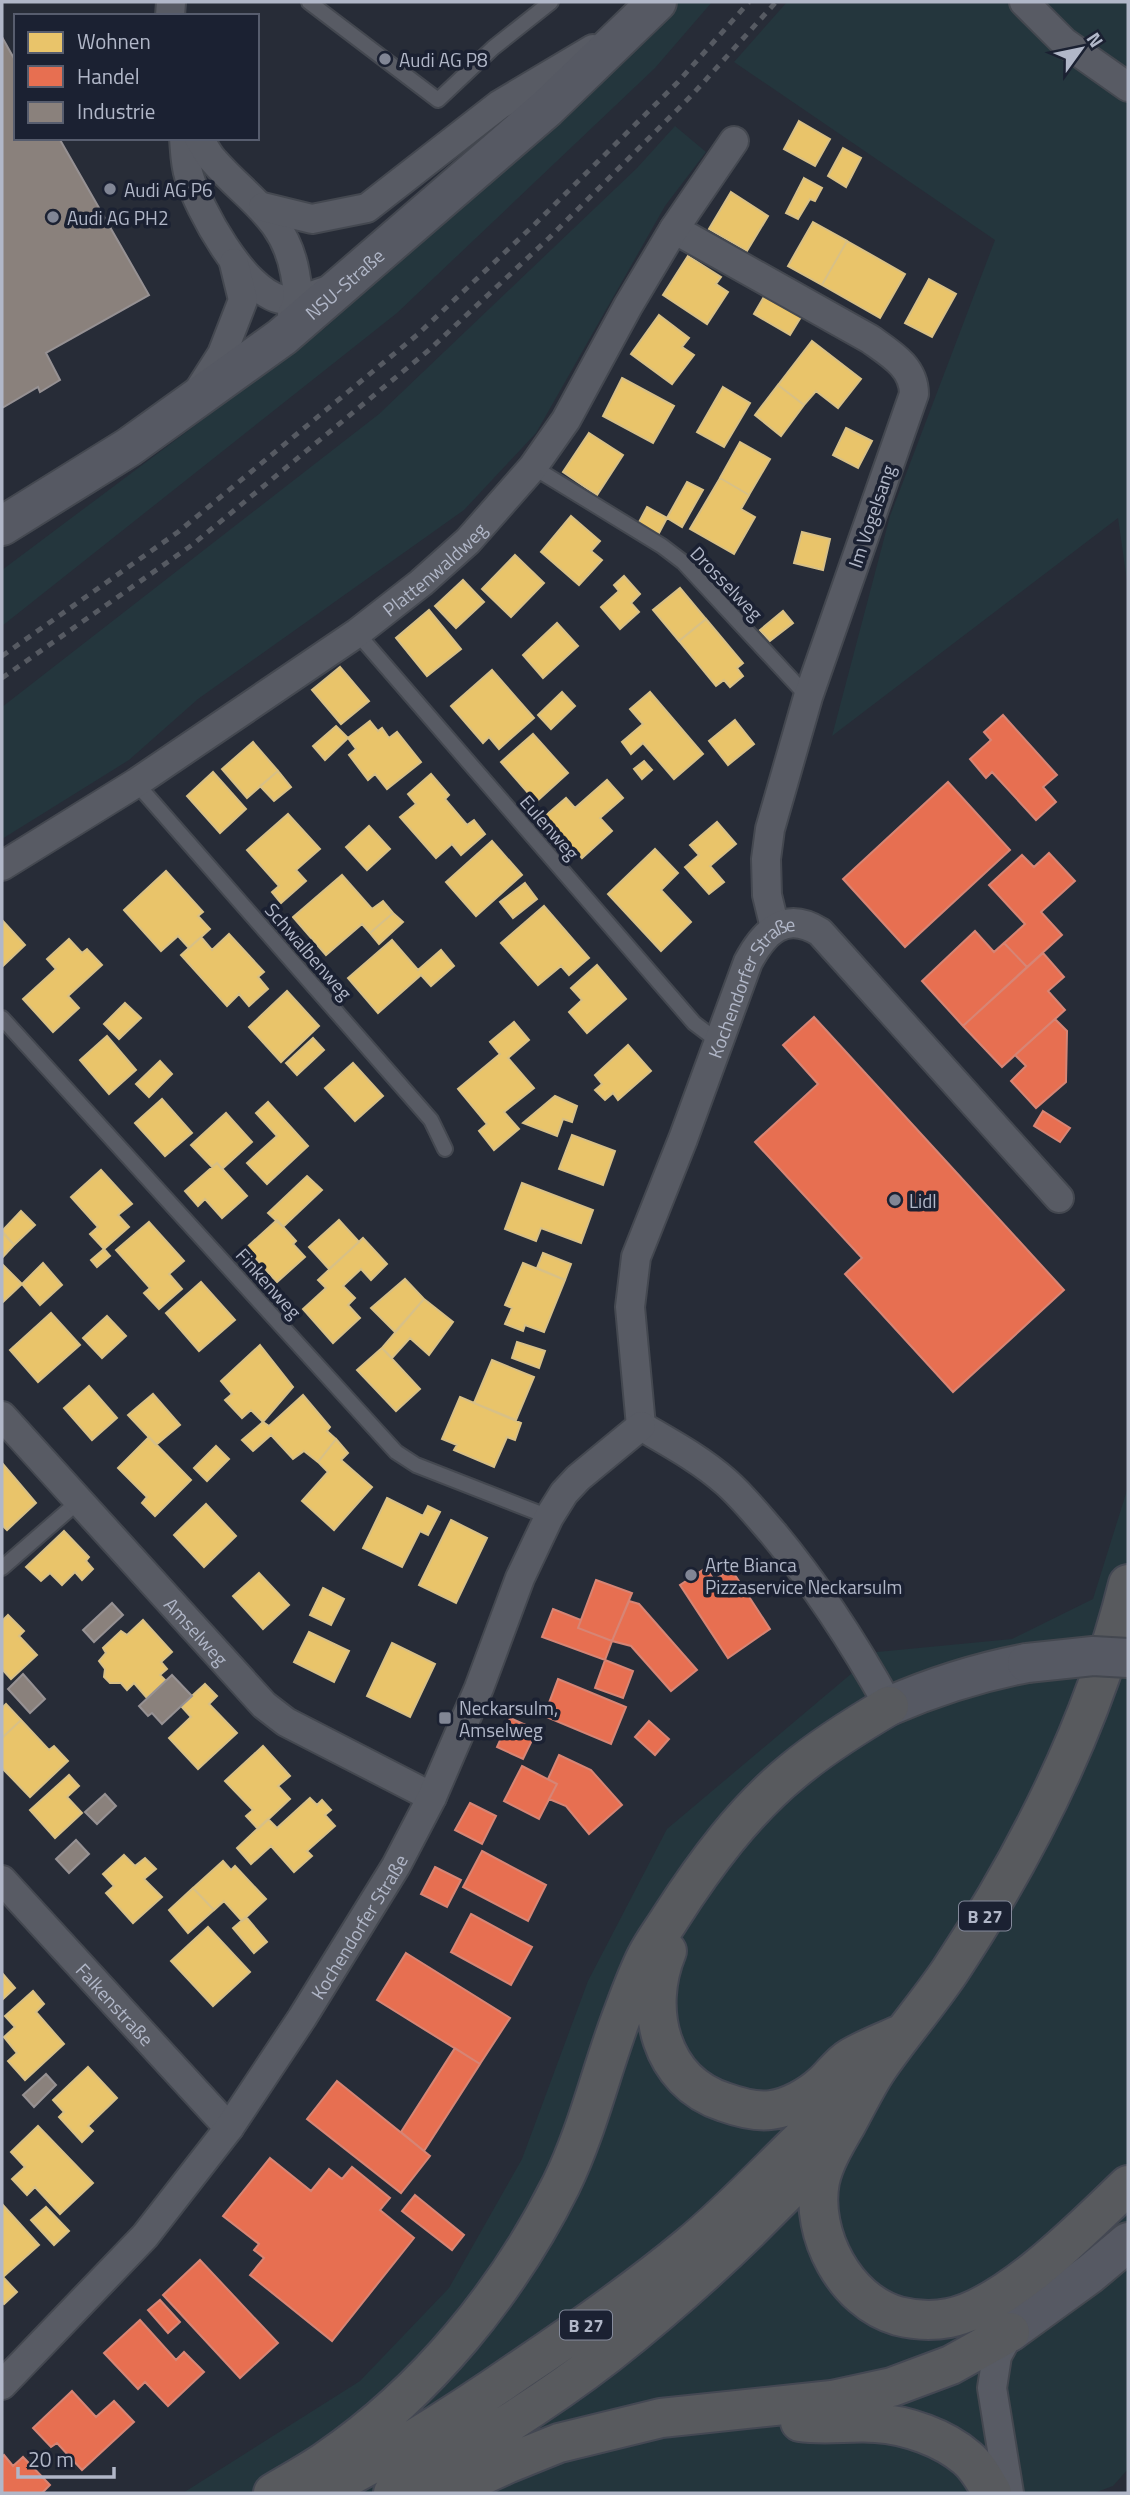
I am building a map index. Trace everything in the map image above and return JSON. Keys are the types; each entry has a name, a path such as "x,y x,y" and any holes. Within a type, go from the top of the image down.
{"highway":[{"name":"B 27","path":"393,2493 488,2437 606,2355 694,2283 765,2217 841,2133 876,2071 949,1972 1000,1892 1050,1794 1091,1702 1128,1584"},
{"path":"273,2493 328,2459 394,2406 451,2350 518,2263 562,2183 592,2109 619,2022 646,1957 713,1855 765,1796 793,1770 843,1732 889,1706"},
{"path":"713,1855 688,1901 664,1959 657,1994 658,2028 667,2054 684,2079 705,2096 738,2107 771,2110 799,2101 821,2086 849,2059 907,2031"},
{"name":"B 27","path":"317,2493 454,2415 596,2318 690,2245 772,2170 824,2116 876,2071"},
{"path":"841,2133 820,2181 819,2210 824,2236 834,2264 853,2287 876,2305 897,2315 922,2319 950,2318 980,2306 1019,2282 1061,2249 1128,2185"},
{"path":"444,2493 559,2444 661,2418 832,2400 891,2387 951,2365 1010,2332"},
{"path":"736,2411 810,2423 877,2423 909,2428 953,2448 968,2458 979,2470 992,2493"}],"main road":[{"name":"NSU-Straße","path":"2,526 129,447 282,337 547,108 646,13"},
{"path":"889,1706 982,1672 1027,1663 1093,1656 1128,1658"},
{"path":"1010,2332 1090,2274 1128,2242"}],"street":[{"path":"1024,2 1064,42 1128,87"},
{"path":"263,208 312,219 368,208 499,105 646,13"},
{"path":"184,140 188,175 217,237 233,261 262,290 279,299 299,299 342,286"},
{"path":"200,140 213,160 263,208 281,233 292,258 299,299 282,337"},
{"name":"Plattenwaldweg","path":"2,866 136,783 357,633 421,583 468,541 533,467 566,420 628,306 674,229 734,141"},
{"name":"Im Vogelsang","path":"674,229 870,339 898,359 914,382 914,394 808,697 771,829 766,859 767,895 775,928"},
{"path":"190,404 222,354 243,300 233,261"},
{"name":"Kochendorfer Straße","path":"2,2385 145,2236 229,2128 302,2018 389,1878 432,1797 479,1688 520,1578 549,1517 564,1493 578,1478 640,1426 630,1307 636,1257 748,962 760,941 775,928 795,923 807,923 820,932 1059,1198"},
{"name":"Amselweg","path":"2,1416 264,1705 286,1722 432,1797"},
{"path":"640,1426 702,1463 727,1483 756,1513 829,1606 889,1706"},
{"name":"Falkenstraße","path":"4,1887 229,2128"},
{"path":"1009,2493 992,2388 996,2356 1010,2332"}],"lane":[{"path":"309,2 438,100 493,48 551,2"},
{"name":"Drosselweg","path":"533,467 662,546 683,562 808,697"},
{"name":"Eulenweg","path":"357,633 694,1023 719,1042"},
{"name":"Schwalbenweg","path":"136,783 431,1120 445,1149"},
{"name":"Finkenweg","path":"2,1018 396,1452 416,1465 549,1517"},
{"path":"2,1568 79,1501"}],"shaded area":[{"path":"663,2 712,2 655,68 397,313 2,626 2,570 325,328"},
{"path":"787,2 1128,2 1128,588 1118,518 832,736 890,516 995,240 734,62"},
{"path":"675,126 706,152 665,206 536,433 464,510 198,699 129,760 2,839 2,707 379,414 637,168"},
{"path":"1128,1487 1128,2469 1113,2486 1094,2493 183,2493 360,2381 449,2288 522,2159 588,1981 667,1829 877,1652 1012,1639 1093,1599"}],"building: Wohnen":[{"path":"799,121 830,139 815,166 784,149"},
{"path":"843,148 861,158 846,187 828,176"},
{"path":"804,178 822,188 815,201 810,199 798,219 786,213"},
{"path":"731,192 768,216 747,251 709,229"},
{"path":"813,222 847,241 822,285 788,266"},
{"path":"847,241 905,274 880,318 822,285"},
{"path":"688,256 721,277 716,284 728,292 707,324 663,295"},
{"path":"929,279 956,294 932,337 905,323"},
{"path":"768,290 804,312 790,335 754,314"},
{"path":"659,315 689,338 682,347 694,355 672,384 631,354"},
{"path":"812,341 861,379 838,408 816,391 804,405 778,385"},
{"path":"622,378 674,406 653,443 603,416"},
{"path":"778,385 804,405 781,436 755,415"},
{"path":"723,387 750,403 724,447 697,432"},
{"path":"846,428 872,441 858,468 833,455"},
{"path":"589,433 623,455 597,495 563,472"},
{"path":"740,442 770,459 749,495 720,478"},
{"path":"720,478 749,495 741,509 755,517 734,554 690,529"},
{"path":"687,482 703,490 682,527 667,518"},
{"path":"647,507 667,518 658,535 638,524"},
{"path":"571,516 600,541 591,551 602,560 579,585 541,552"},
{"path":"802,532 830,539 823,570 794,563"},
{"path":"515,555 544,583 511,617 482,589"},
{"path":"624,576 640,594 631,603 639,612 620,629 601,607 619,591 614,585"},
{"path":"463,580 484,602 456,628 435,606"},
{"path":"680,588 706,619 679,641 653,610"},
{"path":"429,610 461,649 427,676 396,638"},
{"path":"783,611 793,623 770,641 760,630"},
{"path":"706,619 743,663 737,668 743,676 730,687 724,680 716,686 679,641"},
{"path":"557,623 578,646 543,678 523,655"},
{"path":"340,667 369,701 341,724 312,690"},
{"path":"492,670 534,718 499,749 489,737 483,743 451,706"},
{"path":"562,692 575,706 551,729 538,715"},
{"path":"650,692 703,754 674,779 643,743 631,754 622,742 643,724 630,709"},
{"path":"735,720 754,744 728,765 709,741"},
{"path":"370,721 378,731 382,728 389,738 397,732 421,762 387,789 375,774 368,780 349,755 356,749 348,738"},
{"path":"336,726 348,738 325,760 313,746"},
{"path":"533,734 568,773 536,802 501,762"},
{"path":"253,742 278,771 247,798 222,769"},
{"path":"644,761 652,770 642,779 634,769"},
{"path":"278,771 291,787 274,801 260,786"},
{"path":"213,772 246,809 220,833 187,796"},
{"path":"431,774 449,795 445,799 467,825 474,820 485,834 461,855 452,844 436,858 400,817 416,804 408,794"},
{"path":"607,780 623,798 600,818 612,831 582,858 545,816 566,798 575,808"},
{"path":"288,814 320,849 296,870 306,881 281,903 272,892 279,886 247,850"},
{"path":"717,822 736,844 710,866 724,882 709,894 685,867 699,855 690,845"},
{"path":"369,826 390,849 367,870 346,847"},
{"path":"492,841 522,875 476,916 446,882"},
{"path":"655,849 678,873 661,890 691,922 661,951 608,894"},
{"path":"166,871 203,912 198,916 210,929 189,948 178,936 161,951 124,910"},
{"path":"342,875 372,909 383,901 393,913 370,933 362,924 326,955 293,917"},
{"path":"525,883 537,899 513,918 500,902"},
{"path":"544,906 589,958 569,975 561,966 538,985 501,943"},
{"path":"393,913 403,922 379,944 370,933"},
{"path":"2,920 25,945 2,967"},
{"path":"229,934 264,972 258,977 268,989 249,1006 239,994 227,1006 181,955 201,937 212,950"},
{"path":"69,939 82,953 87,949 102,965 68,996 79,1008 53,1032 23,999 56,969 47,959"},
{"path":"392,940 418,970 441,950 454,966 431,986 421,975 378,1013 348,978"},
{"path":"597,965 626,999 587,1033 569,1012 582,1000 571,988"},
{"path":"287,991 319,1026 281,1062 249,1027"},
{"path":"125,1003 141,1018 119,1039 104,1024"},
{"path":"514,1022 529,1040 508,1058 534,1088 504,1112 519,1129 494,1150 479,1131 487,1124 458,1089 500,1054 490,1042"},
{"path":"107,1036 136,1070 109,1094 80,1060"},
{"path":"313,1038 324,1050 297,1075 286,1063"},
{"path":"628,1045 651,1071 618,1100 613,1093 605,1100 595,1090 602,1084 595,1075"},
{"path":"160,1061 172,1074 149,1097 136,1084"},
{"path":"353,1063 383,1096 355,1121 325,1088"},
{"path":"555,1096 577,1106 572,1122 563,1119 557,1136 523,1123"},
{"path":"162,1099 192,1133 165,1156 135,1123"},
{"path":"268,1102 308,1146 267,1184 247,1163 277,1136 256,1113"},
{"path":"226,1113 252,1142 222,1169 217,1163 212,1167 191,1145"},
{"path":"572,1135 615,1151 603,1185 559,1169"},
{"path":"217,1163 247,1196 222,1218 205,1199 198,1206 185,1191"},
{"path":"101,1170 132,1204 118,1215 129,1227 104,1249 90,1234 98,1227 71,1197"},
{"path":"307,1176 322,1190 283,1227 268,1213"},
{"path":"522,1183 593,1210 581,1243 541,1228 536,1241 505,1229"},
{"path":"21,1211 35,1225 14,1245 2,1231"},
{"path":"277,1220 296,1241 293,1244 305,1257 277,1282 246,1248"},
{"path":"339,1220 359,1242 329,1269 309,1247"},
{"path":"149,1222 184,1261 169,1274 182,1289 159,1309 144,1293 150,1288 116,1250"},
{"path":"2,1232 14,1245 2,1258"},
{"path":"363,1238 387,1264 371,1280 361,1269 343,1286 355,1298 348,1305 360,1318 333,1343 303,1309 326,1288 318,1280"},
{"path":"104,1249 110,1256 97,1267 91,1260"},
{"path":"543,1253 571,1264 565,1280 537,1268"},
{"path":"43,1263 62,1285 40,1305 22,1284"},
{"path":"523,1263 565,1280 544,1332 525,1325 523,1331 505,1324 512,1308 505,1305"},
{"path":"2,1264 22,1284 2,1303"},
{"path":"405,1279 424,1299 395,1332 371,1308"},
{"path":"201,1282 235,1320 199,1351 166,1313"},
{"path":"424,1299 453,1322 429,1355 410,1338 392,1358 382,1348"},
{"path":"51,1313 80,1345 38,1382 10,1350"},
{"path":"107,1316 126,1336 102,1358 83,1338"},
{"path":"517,1342 545,1351 539,1368 512,1358"},
{"path":"260,1345 293,1387 263,1422 251,1410 242,1418 225,1400 232,1394 221,1381"},
{"path":"382,1348 420,1389 396,1411 357,1370"},
{"path":"492,1360 534,1377 516,1420 474,1403"},
{"path":"89,1386 117,1418 92,1440 64,1408"},
{"path":"153,1394 180,1425 156,1445 128,1415"},
{"path":"303,1395 330,1427 327,1431 336,1439 318,1462 304,1451 293,1459 271,1435 253,1451 242,1440 263,1422 269,1426"},
{"path":"460,1397 521,1423 515,1440 507,1437 494,1467 454,1450 457,1445 442,1439"},
{"path":"149,1437 191,1480 155,1516 142,1503 147,1497 118,1468"},
{"path":"336,1439 348,1453 341,1460 372,1487 334,1530 302,1501 328,1472 318,1462"},
{"path":"216,1446 229,1459 207,1481 194,1468"},
{"path":"2,1463 36,1503 7,1530 2,1525"},
{"path":"387,1498 423,1516 428,1506 440,1512 428,1535 420,1531 402,1567 363,1548"},
{"path":"206,1504 236,1536 204,1567 174,1535"},
{"path":"451,1520 487,1538 456,1603 419,1585"},
{"path":"64,1531 89,1557 86,1561 93,1569 82,1580 75,1572 62,1585 50,1573 41,1581 26,1567"},
{"path":"259,1573 289,1605 263,1629 233,1596"},
{"path":"323,1588 344,1599 331,1625 310,1615"},
{"path":"8,1615 24,1631 19,1636 37,1655 11,1679 2,1669 2,1621"},
{"path":"143,1620 172,1652 161,1662 167,1669 160,1675 166,1681 147,1698 134,1683 127,1690 121,1683 110,1683 104,1677 105,1669 99,1661 106,1653 103,1648 121,1631 127,1635"},
{"path":"309,1632 349,1651 334,1682 294,1662"},
{"path":"392,1643 435,1664 410,1717 367,1696"},
{"path":"205,1684 217,1696 209,1704 237,1733 198,1769 169,1738 191,1717 181,1706"},
{"path":"6,1704 21,1720 2,1738 2,1708"},
{"path":"21,1720 49,1750 54,1746 68,1761 30,1797 2,1768 2,1738"},
{"path":"263,1746 290,1776 278,1786 290,1799 258,1829 246,1816 253,1810 225,1781"},
{"path":"69,1775 79,1786 67,1797 82,1813 55,1838 30,1810"},
{"path":"310,1798 317,1805 322,1800 331,1810 325,1815 335,1826 307,1851 312,1856 294,1872 271,1846 251,1864 237,1848 268,1819 277,1828"},
{"path":"124,1855 135,1866 145,1858 156,1869 144,1879 162,1897 133,1923 106,1893 114,1886 103,1874"},
{"path":"223,1861 231,1870 235,1866 266,1899 242,1921 224,1901 214,1910 193,1888"},
{"path":"193,1888 214,1910 188,1933 169,1910"},
{"path":"246,1917 267,1942 254,1953 233,1928"},
{"path":"208,1927 250,1972 213,2006 171,1961"},
{"path":"2,1973 15,1988 2,2000"},
{"path":"33,1991 44,2004 36,2012 64,2044 25,2080 8,2061 17,2053 4,2037 15,2027 5,2016"},
{"path":"88,2067 117,2098 88,2126 93,2131 82,2142 59,2117 64,2112 53,2100"},
{"path":"38,2126 93,2183 60,2214 35,2187 27,2195 12,2179 25,2167 11,2152"},
{"path":"2,2204 39,2245 3,2277 17,2292 4,2304 2,2302"},
{"path":"46,2207 69,2231 54,2245 31,2220"}],"building: Handel":[{"path":"1003,715 1057,775 1043,787 1056,802 1036,820 992,772 986,778 970,759 991,740 984,732"},
{"path":"948,782 1010,850 905,947 843,879"},
{"path":"1049,853 1075,881 1041,912 1062,935 1027,967 1004,943 1025,924 989,885 1022,855 1034,867"},
{"path":"975,931 994,952 1004,943 1027,967 963,1026 922,981"},
{"path":"1043,953 1064,977 1048,991 1065,1010 1002,1067 963,1026"},
{"name":"Lidl","path":"814,1017 1064,1290 953,1392 845,1274 862,1258 755,1142 818,1084 783,1045"},
{"path":"1055,1019 1067,1031 1066,1082 1036,1108 1011,1081 1026,1066 1015,1055"},
{"path":"1043,1111 1070,1128 1060,1142 1034,1126"},
{"path":"706,1568 714,1580 731,1569 770,1629 728,1658 680,1585"},
{"path":"596,1580 632,1593 612,1641 578,1628"},
{"path":"629,1601 639,1604 697,1670 671,1691 631,1646 612,1641"},
{"path":"553,1609 581,1620 578,1628 612,1641 605,1660 542,1637"},
{"path":"605,1660 633,1671 623,1698 595,1688"},
{"path":"558,1679 626,1707 611,1744 544,1716"},
{"path":"510,1718 537,1730 523,1759 497,1747"},
{"path":"649,1721 669,1739 655,1755 635,1737"},
{"path":"559,1755 591,1770 622,1805 589,1834 566,1806 549,1799 557,1784 548,1779"},
{"path":"522,1766 557,1784 539,1819 504,1801"},
{"path":"470,1803 496,1816 482,1844 455,1830"},
{"path":"482,1851 546,1885 528,1921 463,1887"},
{"path":"435,1867 461,1880 447,1907 421,1894"},
{"path":"471,1914 532,1947 511,1985 451,1952"},
{"path":"406,1953 510,2018 480,2064 377,2000"},
{"path":"455,2048 480,2064 424,2151 401,2132"},
{"path":"337,2081 430,2156 401,2193 307,2119"},
{"path":"270,2158 311,2191 329,2169 342,2179 352,2167 390,2198 380,2210 414,2238 332,2341 250,2275 264,2258 254,2250 259,2244 223,2216"},
{"path":"415,2195 464,2235 452,2250 402,2211"},
{"path":"200,2260 278,2343 240,2378 163,2295"},
{"path":"160,2300 180,2322 168,2333 148,2310"},
{"path":"140,2320 176,2360 184,2352 204,2372 168,2406 145,2382 138,2389 104,2353"},
{"path":"72,2391 96,2417 114,2401 134,2422 82,2470 57,2443 51,2447 33,2428"},
{"path":"4,2455 13,2466 23,2457 50,2485 42,2493 2,2493"}],"building: Industrie":[{"name":"Audi AG PH2","path":"2,37 14,58 14,140 60,140 149,295 46,353 60,380 40,392 38,387 2,408"},
{"path":"112,1603 123,1615 94,1642 83,1630"},
{"path":"23,1674 45,1699 30,1713 8,1689"},
{"path":"172,1675 192,1696 162,1724 152,1713 148,1716 139,1706"},
{"path":"105,1794 116,1806 97,1824 85,1812"},
{"path":"76,1840 89,1854 69,1873 56,1859"},
{"path":"46,2074 56,2085 34,2107 23,2095"}],"railway":[{"path":"2,656 178,532 417,335 535,224 678,82 749,2"},
{"path":"2,678 192,545 429,350 549,238 692,95 776,2"}],"place":[{"name":"Audi AG P8","path":"385,59"},
{"name":"Audi AG P6","path":"110,189"},
{"name":"Audi AG PH2","path":"53,217"},
{"name":"Lidl","path":"895,1200"},
{"name":"Arte Bianca Pizzaservice Neckarsulm","path":"691,1575"},
{"name":"Neckarsulm, Amselweg","path":"445,1718"}]}
